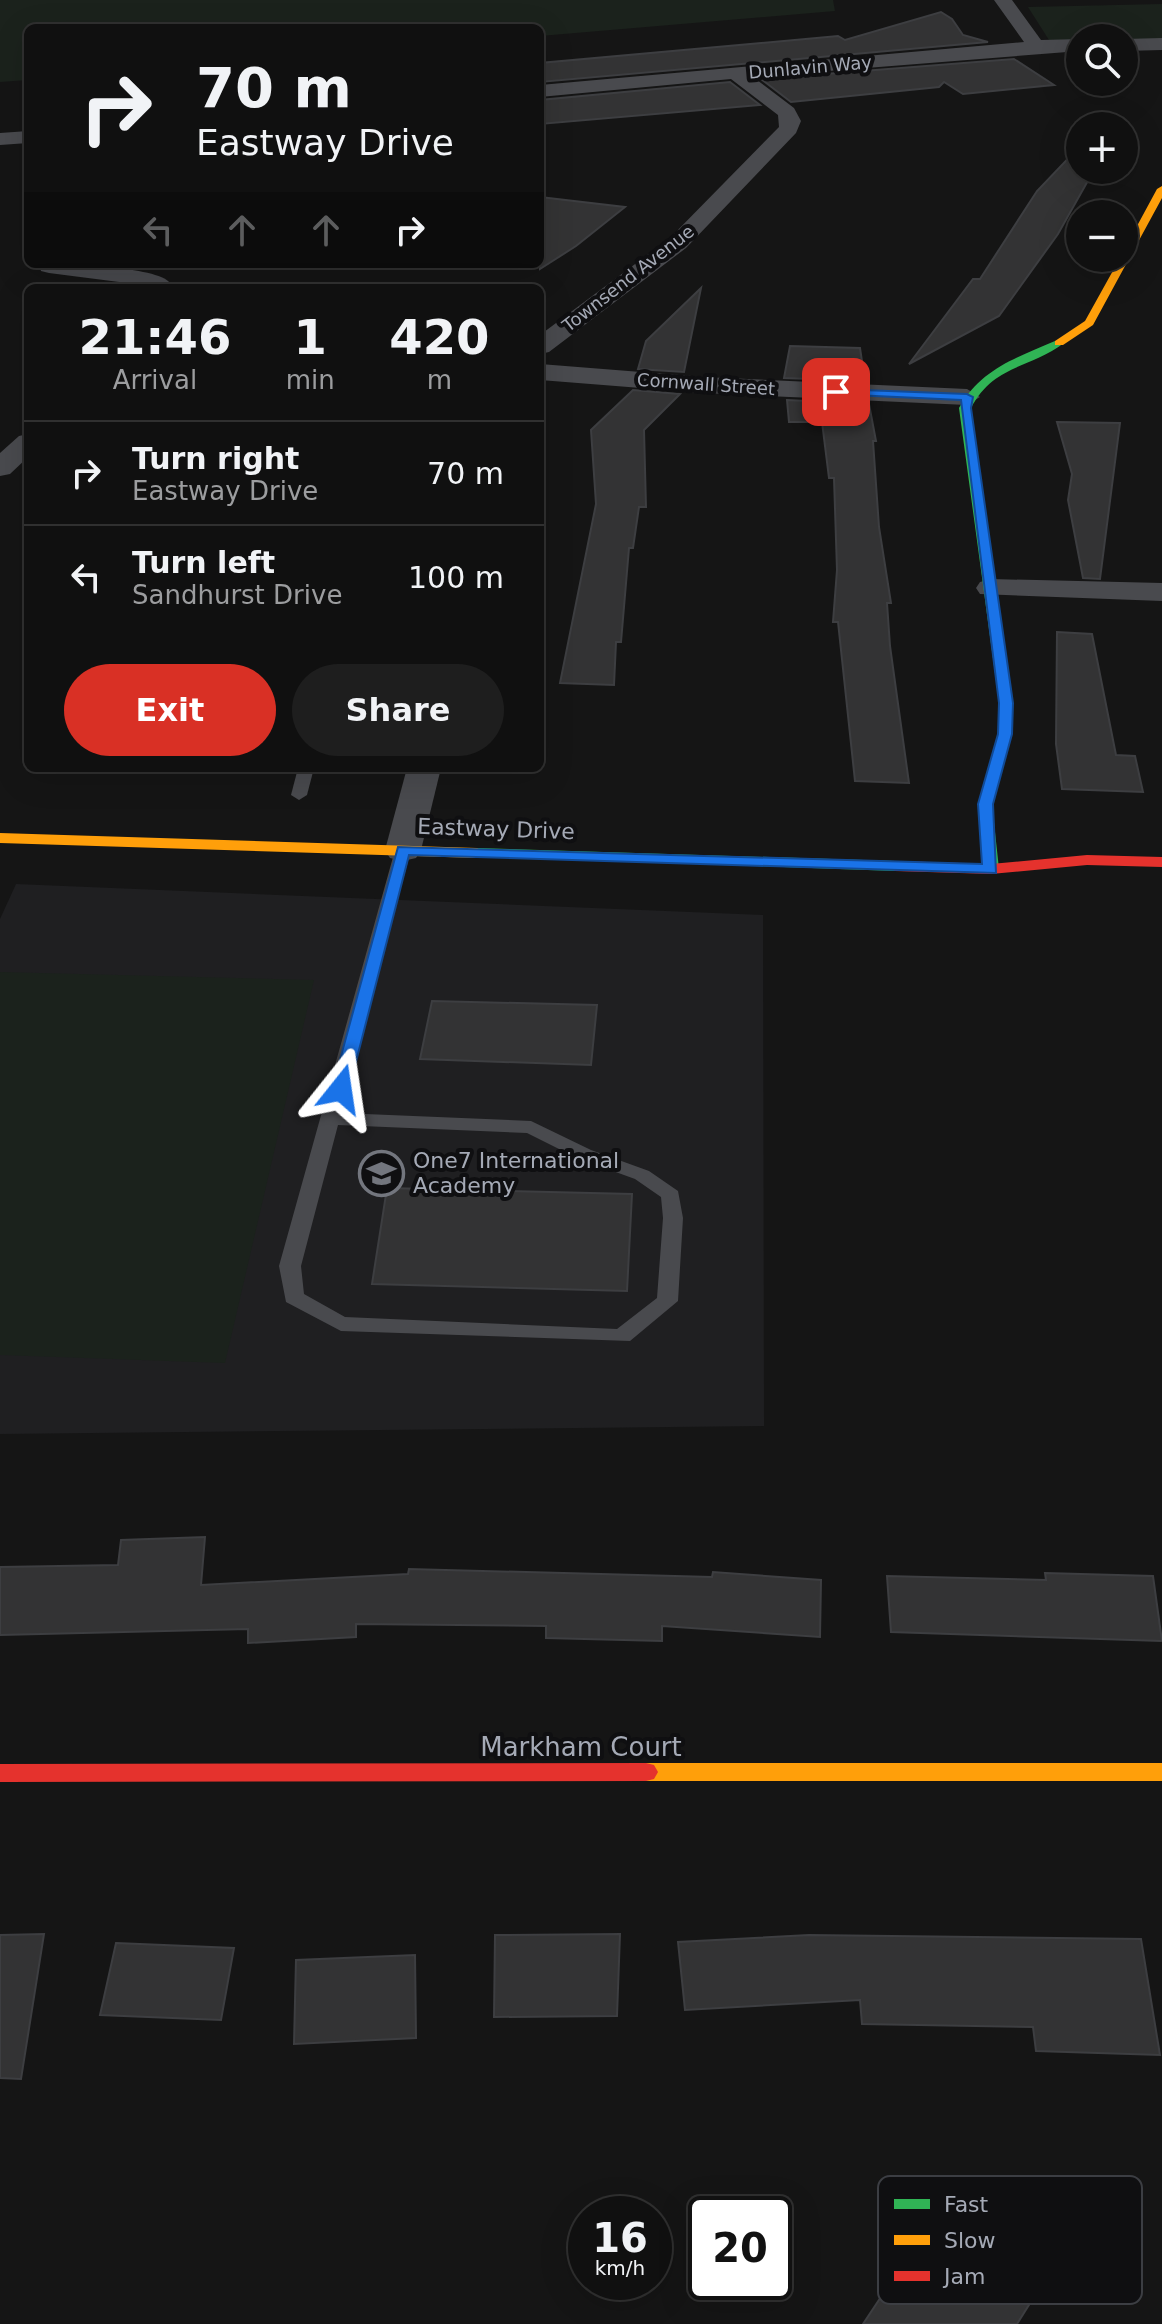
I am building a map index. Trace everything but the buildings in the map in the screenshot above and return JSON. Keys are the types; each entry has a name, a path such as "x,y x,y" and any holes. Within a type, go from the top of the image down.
{"street":[{"path":"1003,0 1036,46"},
{"path":"1138,45 1162,44"},
{"name":"Dunlavin Way","path":"544,91 1066,45"},
{"name":"Townsend Avenue","path":"544,344 678,243 789,129 791,121 787,112 735,73"},
{"path":"0,139 24,137"},
{"path":"991,869 985,804 1005,734 1006,703 965,408 967,397 991,372 1053,348 1075,336 1089,323 1162,189"},
{"path":"64,268 163,281"},
{"name":"Cornwall Street","path":"544,372 704,385 967,397"},
{"path":"0,468 24,446"},
{"path":"991,588 1162,592"},
{"path":"403,850 423,772"},
{"name":"Eastway Drive","path":"0,838 991,869 1087,860 1162,862"},
{"name":"Eastway Drive","path":"991,869 1065,883"},
{"name":"Markham Court","path":"0,1773 1162,1772"}],"lane":[{"path":"299,795 305,772"},
{"path":"333,1119 531,1127 584,1154 642,1175 671,1195 673,1218 667,1301 622,1336 341,1324 294,1297 290,1266 333,1119 403,850"}],"shaded area":[{"path":"0,0 833,0 835,11 544,36 544,24 24,24 24,80 0,82"},
{"path":"1162,4 1162,39 1138,39 1138,24 1066,24 1066,40 1049,40 1028,7"},
{"name":"One7 International Academy","path":"16,884 763,915 764,1426 0,1434 0,919"},
{"path":"0,972 314,980 225,1363 0,1355"}],"traffic: fast":[{"path":"991,869 985,804 1005,734 1006,703 965,408 972,394 992,374 1059,343"},
{"path":"477,853 895,866"}],"traffic: slow":[{"path":"1059,343 1089,323 1162,189"},
{"path":"0,838 477,853"},
{"path":"646,1772 1162,1772"}],"traffic: jam":[{"path":"895,866 991,869 1087,860 1162,862"},
{"path":"0,1773 646,1772"}],"place":[{"name":"One7 International Academy","path":"382,1173"}],"route":[{"path":"341,1089 403,850 991,869 985,804 987,788 1005,734 1006,703 965,408 967,397 836,392"}]}
